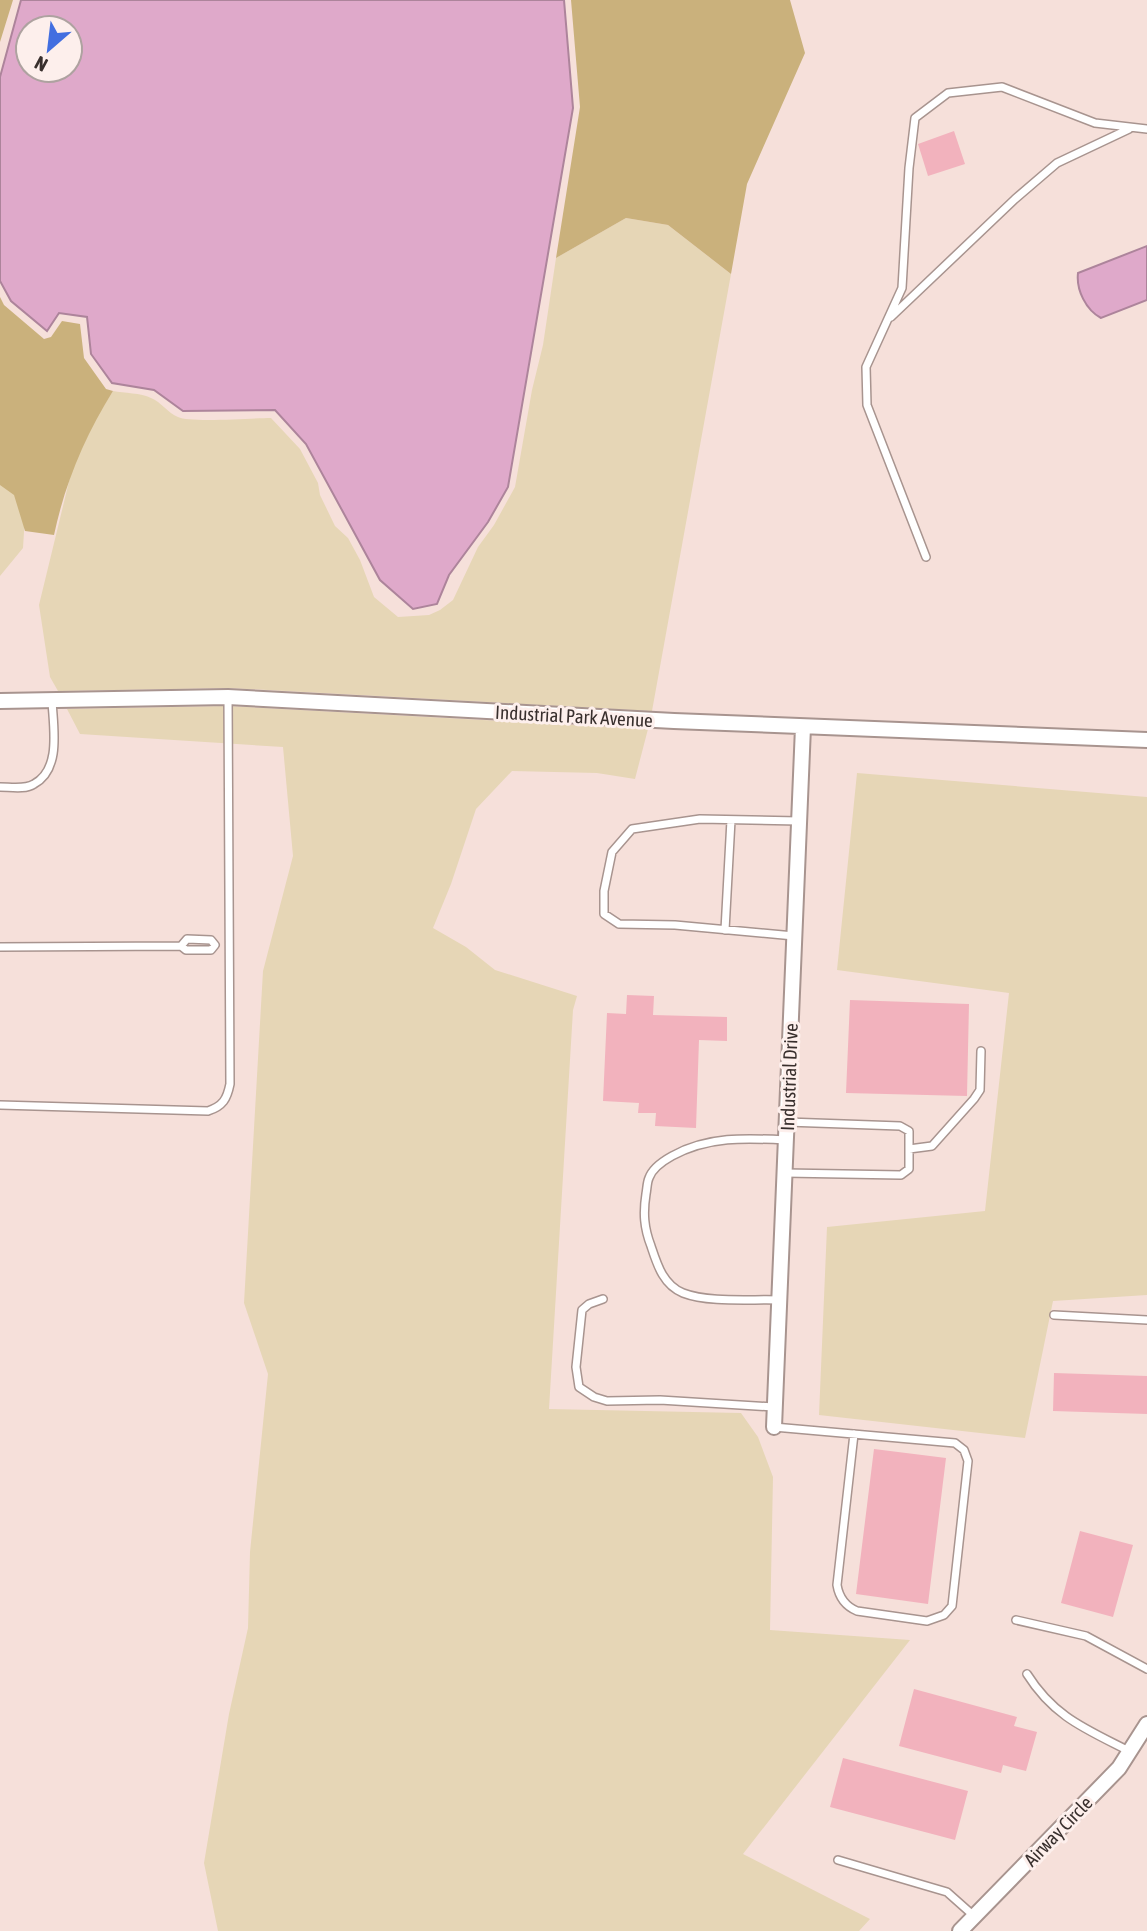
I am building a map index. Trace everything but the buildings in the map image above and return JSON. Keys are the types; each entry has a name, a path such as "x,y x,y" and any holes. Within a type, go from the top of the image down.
{"street":[{"name":"Industrial Park Avenue","path":"0,701 228,697 803,727 1147,740"},
{"name":"Industrial Drive","path":"774,1427 803,727"},
{"name":"Airway Circle","path":"960,1931 1119,1768 1147,1724"}],"lane":[{"path":"926,557 867,405 866,367 902,288 909,167 915,118 948,93 1002,87 1095,123 1147,129"},
{"path":"887,320 1057,163 1130,128"},
{"path":"0,1105 208,1111 225,1102 230,1084 228,697"},
{"path":"0,787 26,787 35,784 47,771 54,754 52,700"},
{"path":"795,936 619,924 604,914 604,891 612,852 632,829 700,819 800,821"},
{"path":"726,930 731,820"},
{"path":"0,947 181,946 186,950 211,950 215,945 229,945"},
{"path":"909,1149 932,1146 974,1099 980,1090 981,1051"},
{"path":"785,1173 901,1175 909,1169 909,1131 900,1126 787,1122"},
{"path":"780,1300 701,1297 671,1287 659,1269 645,1230 643,1210 649,1177 662,1162 682,1150 709,1141 743,1138 786,1140"},
{"path":"603,1299 582,1310 577,1356 579,1387 594,1397 607,1401 660,1400 775,1407"},
{"path":"1054,1315 1147,1320"},
{"path":"774,1427 854,1434 955,1443 967,1454 952,1606 944,1615 927,1621 857,1611 840,1597 837,1584 854,1434"},
{"path":"1016,1620 1086,1636 1147,1669"},
{"path":"1027,1674 1041,1696 1067,1719 1130,1751"},
{"path":"838,1860 947,1892 974,1916"}],"shaded area":[{"path":"0,0 13,0 0,42"},
{"path":"21,0 564,0 573,108 508,487 488,522 449,575 437,604 413,609 380,580 306,444 275,410 183,411 154,390 112,383 91,354 87,317 59,313 47,331 11,301 0,281 0,77 14,26 14,84 84,84 84,14 17,14"},
{"path":"571,0 790,0 805,53 747,184 731,274 668,225 626,218 556,258 580,107"},
{"path":"626,218 668,225 731,274 652,711 229,688 58,691 50,677 39,605 72,469 95,420 113,391 147,396 174,415 185,419 271,418 300,449 318,483 320,495 335,526 348,538 360,560 374,597 398,617 429,615 453,600 478,547 515,487 543,345 556,258"},
{"path":"1147,246 1147,300 1101,318 1087,305 1080,293 1078,273"},
{"path":"0,297 4,305 44,339 51,337 62,321 80,324 84,358 106,389 113,391 77,460 54,535 25,531 14,495 0,485"},
{"path":"0,480 11,488 25,516 23,548 0,576"},
{"path":"227,706 648,729 635,779 597,773 512,771 476,809 433,928 466,947 495,970 577,996 573,1010 549,1409 741,1413 758,1437 773,1477 770,1630 910,1640 743,1854 870,1919 859,1931 218,1931 204,1863 229,1714 248,1628 250,1552 268,1374 244,1303 263,971 293,856 283,747 80,734 67,709"},
{"path":"857,773 1147,797 1147,1295 1053,1301 1025,1438 819,1415 827,1227 985,1211 1009,993 837,970"}]}
